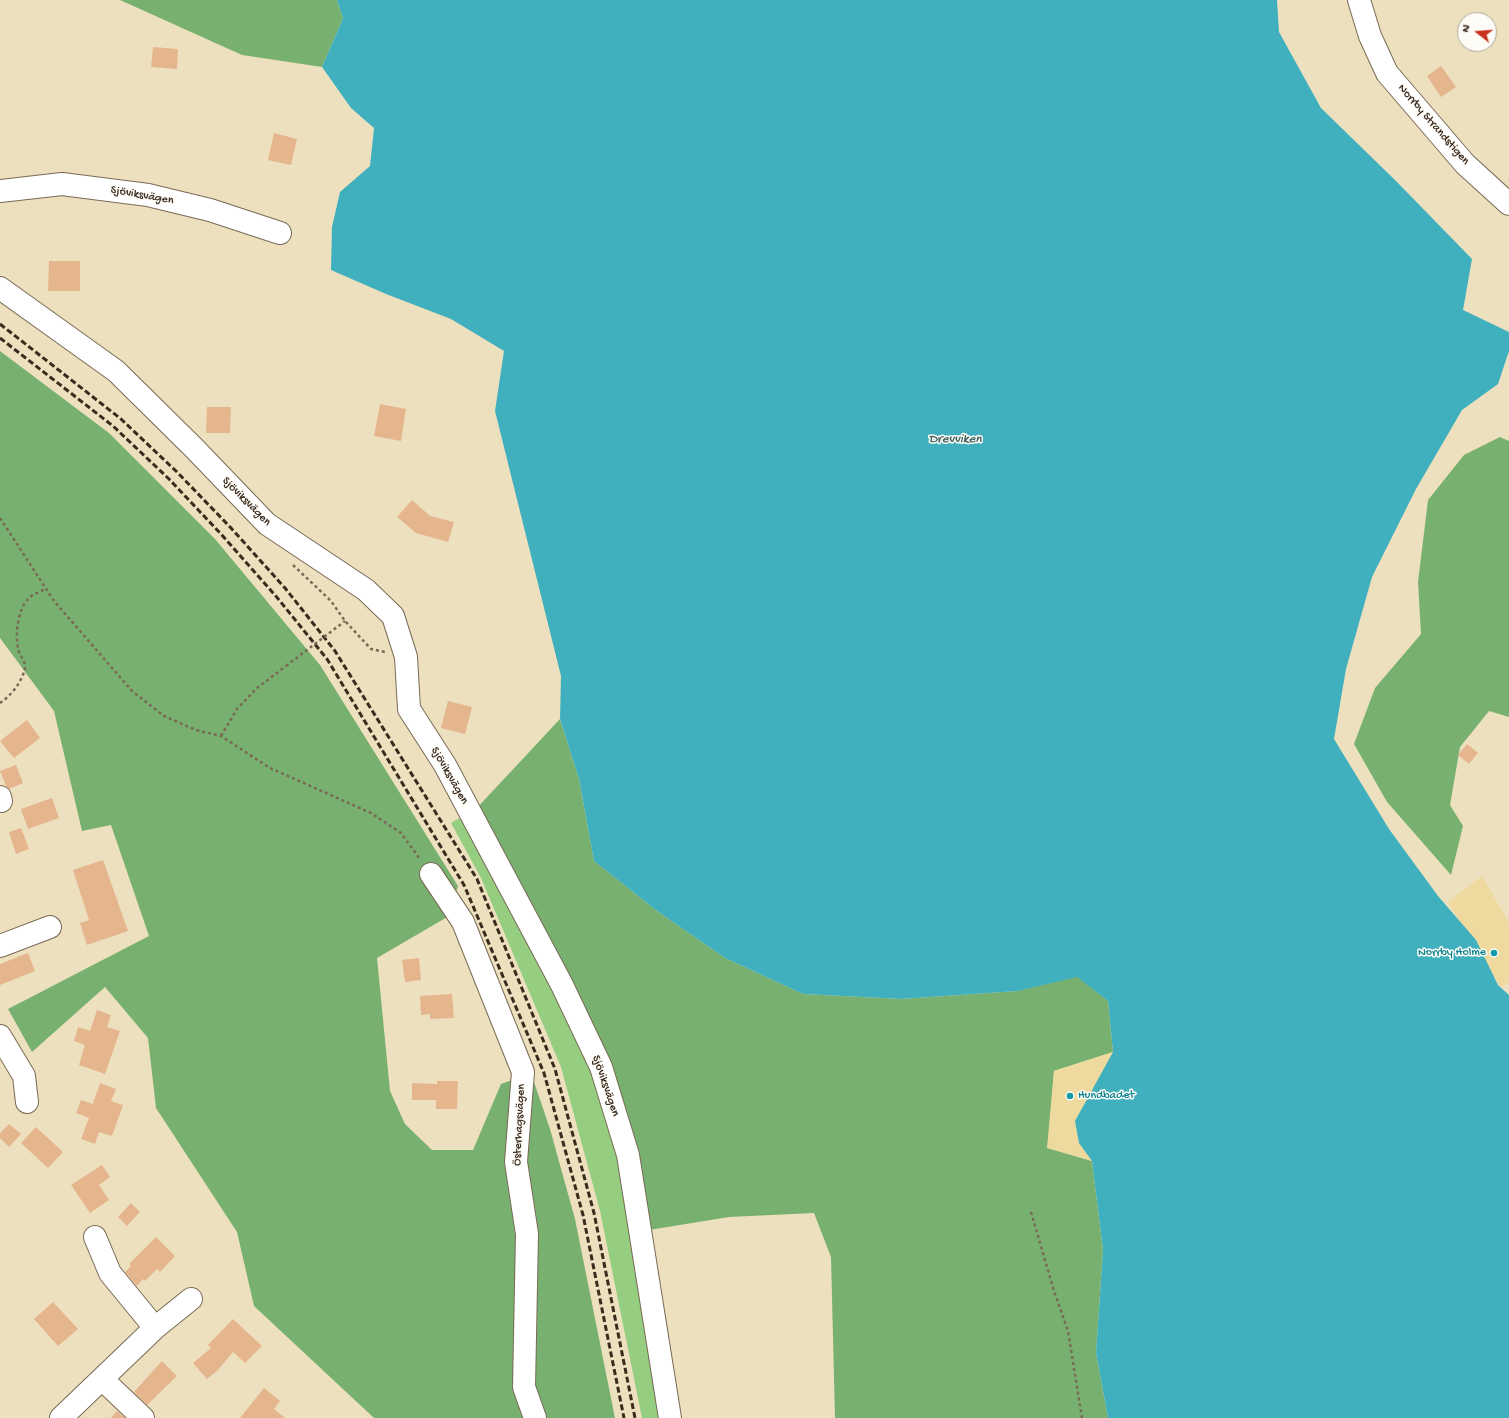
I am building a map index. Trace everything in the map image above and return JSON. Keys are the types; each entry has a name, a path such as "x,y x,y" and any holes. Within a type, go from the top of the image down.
{"street":[{"name":"Norrby Strandstigen","path":"1359,0 1370,36 1387,72 1465,164 1509,204"},
{"name":"Sjöviksvägen","path":"0,191 62,184 148,194 210,210 280,233"},
{"name":"Sjöviksvägen","path":"0,288 116,371 194,448 267,524 366,590 393,616 406,657 409,709 445,765 562,985 601,1067 628,1155 670,1418"},
{"name":"Österhagsvägen","path":"431,874 463,922 523,1072 516,1162 527,1234 524,1387 535,1418"},
{"path":"0,946 50,927"},
{"path":"0,1036 24,1076 27,1102"},
{"path":"95,1237 110,1273 155,1328"},
{"path":"61,1418 103,1380 155,1328 191,1299"},
{"path":"103,1380 143,1418"}],"path":[{"path":"0,518 54,601 132,691 164,716 196,730 221,736 270,768 371,812 401,833 431,874"},
{"path":"0,703 20,681 25,668 24,661 18,649 17,638 20,616 25,603 30,597 45,589"},
{"path":"221,736 237,709 257,688 345,621 371,649 406,657"},
{"path":"1031,1212 1054,1291 1068,1332 1082,1418"}],"green space":[{"path":"120,0 337,0 343,18 322,67 242,55"},
{"path":"0,351 109,433 215,539 320,665 458,886 449,916 377,958 390,1091 405,1124 432,1150 473,1150 501,1084 531,1073 550,1129 575,1219 615,1418 374,1418 254,1306 237,1232 156,1108 148,1038 105,987 32,1052 8,1009 149,936 111,825 82,831 54,711 0,638"},
{"path":"1500,437 1509,441 1509,717 1489,711 1460,747 1450,805 1463,826 1451,875 1387,802 1354,744 1375,688 1421,634 1418,582 1428,500 1464,455"},
{"path":"560,719 579,779 594,861 657,911 725,958 803,994 901,999 1018,991 1077,976 1108,1001 1113,1052 1054,1071 1048,1148 1092,1161 1103,1250 1096,1353 1108,1418 835,1418 831,1257 814,1213 729,1217 649,1230 634,1152 475,810"},
{"path":"466,814 596,1067 623,1157 664,1418 642,1418 600,1211 561,1067 481,878 451,823"}],"sand":[{"name":"Norrby Holme","path":"1482,876 1509,923 1509,983 1501,987 1448,902"},
{"name":"Hundbadet","path":"1113,1052 1075,1121 1079,1143 1092,1161 1047,1148 1054,1071"}],"water":[{"name":"Drevviken","path":"337,0 1277,0 1279,32 1321,108 1396,181 1472,259 1463,310 1509,332 1509,351 1498,384 1462,410 1416,489 1372,577 1346,669 1334,739 1389,829 1438,896 1476,940 1498,985 1509,995 1509,1418 1108,1418 1096,1353 1103,1250 1092,1161 1079,1143 1075,1121 1113,1052 1108,1001 1077,977 1018,991 901,999 803,994 725,958 657,911 594,861 579,779 560,719 561,676 495,411 504,351 451,319 386,294 331,270 332,227 340,192 370,166 374,128 351,108 322,67 343,18"}],"building":[{"path":"153,47 178,49 177,69 151,67"},
{"path":"1441,66 1456,87 1441,97 1427,76"},
{"path":"274,133 297,139 291,165 268,160"},
{"path":"49,261 80,261 80,291 48,291"},
{"path":"380,404 406,409 401,441 374,436"},
{"path":"207,407 231,407 230,433 206,433"},
{"path":"412,500 430,516 454,522 448,542 416,533 397,517"},
{"path":"448,701 472,707 465,734 441,728"},
{"path":"27,720 40,738 14,758 0,741"},
{"path":"1467,744 1478,753 1469,764 1458,755"},
{"path":"16,765 23,783 9,789 6,786 0,771"},
{"path":"52,798 59,818 28,829 21,809"},
{"path":"21,828 29,849 16,854 9,832"},
{"path":"103,860 128,931 87,945 80,923 89,920 73,870"},
{"path":"28,953 35,971 0,985 0,964"},
{"path":"419,958 421,980 405,982 402,960"},
{"path":"452,994 454,1018 430,1019 430,1014 421,1015 420,996"},
{"path":"97,1010 111,1015 107,1027 120,1031 105,1074 79,1065 85,1045 74,1041 78,1027 90,1031"},
{"path":"437,1081 458,1081 457,1109 436,1109 436,1100 412,1100 412,1083 437,1084"},
{"path":"100,1083 116,1089 111,1101 123,1105 112,1136 99,1132 95,1144 81,1139 89,1118 76,1113 81,1100 93,1104"},
{"path":"9,1124 21,1134 9,1147 0,1138 0,1133"},
{"path":"36,1127 63,1152 48,1168 21,1143"},
{"path":"102,1165 110,1177 99,1185 109,1200 90,1213 71,1185"},
{"path":"131,1203 140,1212 127,1226 118,1217"},
{"path":"156,1237 175,1256 160,1272 157,1269 145,1281 143,1279 137,1286 125,1272 131,1266 129,1264"},
{"path":"53,1302 78,1329 58,1346 34,1319"},
{"path":"233,1319 262,1346 245,1363 233,1352 218,1370 207,1379 193,1363 211,1348 208,1345"},
{"path":"162,1361 177,1376 147,1405 134,1392"},
{"path":"264,1388 280,1401 274,1409 285,1418 240,1418"},
{"path":"117,1411 125,1418 111,1418"}],"railway":[{"path":"0,324 121,419 177,472 231,528 285,588 335,651 477,879 555,1069 594,1213 635,1418"},
{"path":"0,338 113,426 169,479 221,534 275,595 327,659 464,885 544,1073 583,1215 624,1418"}],"place":[{"name":"Norrby Holme","path":"1494,953"},
{"name":"Hundbadet","path":"1070,1096"}]}
